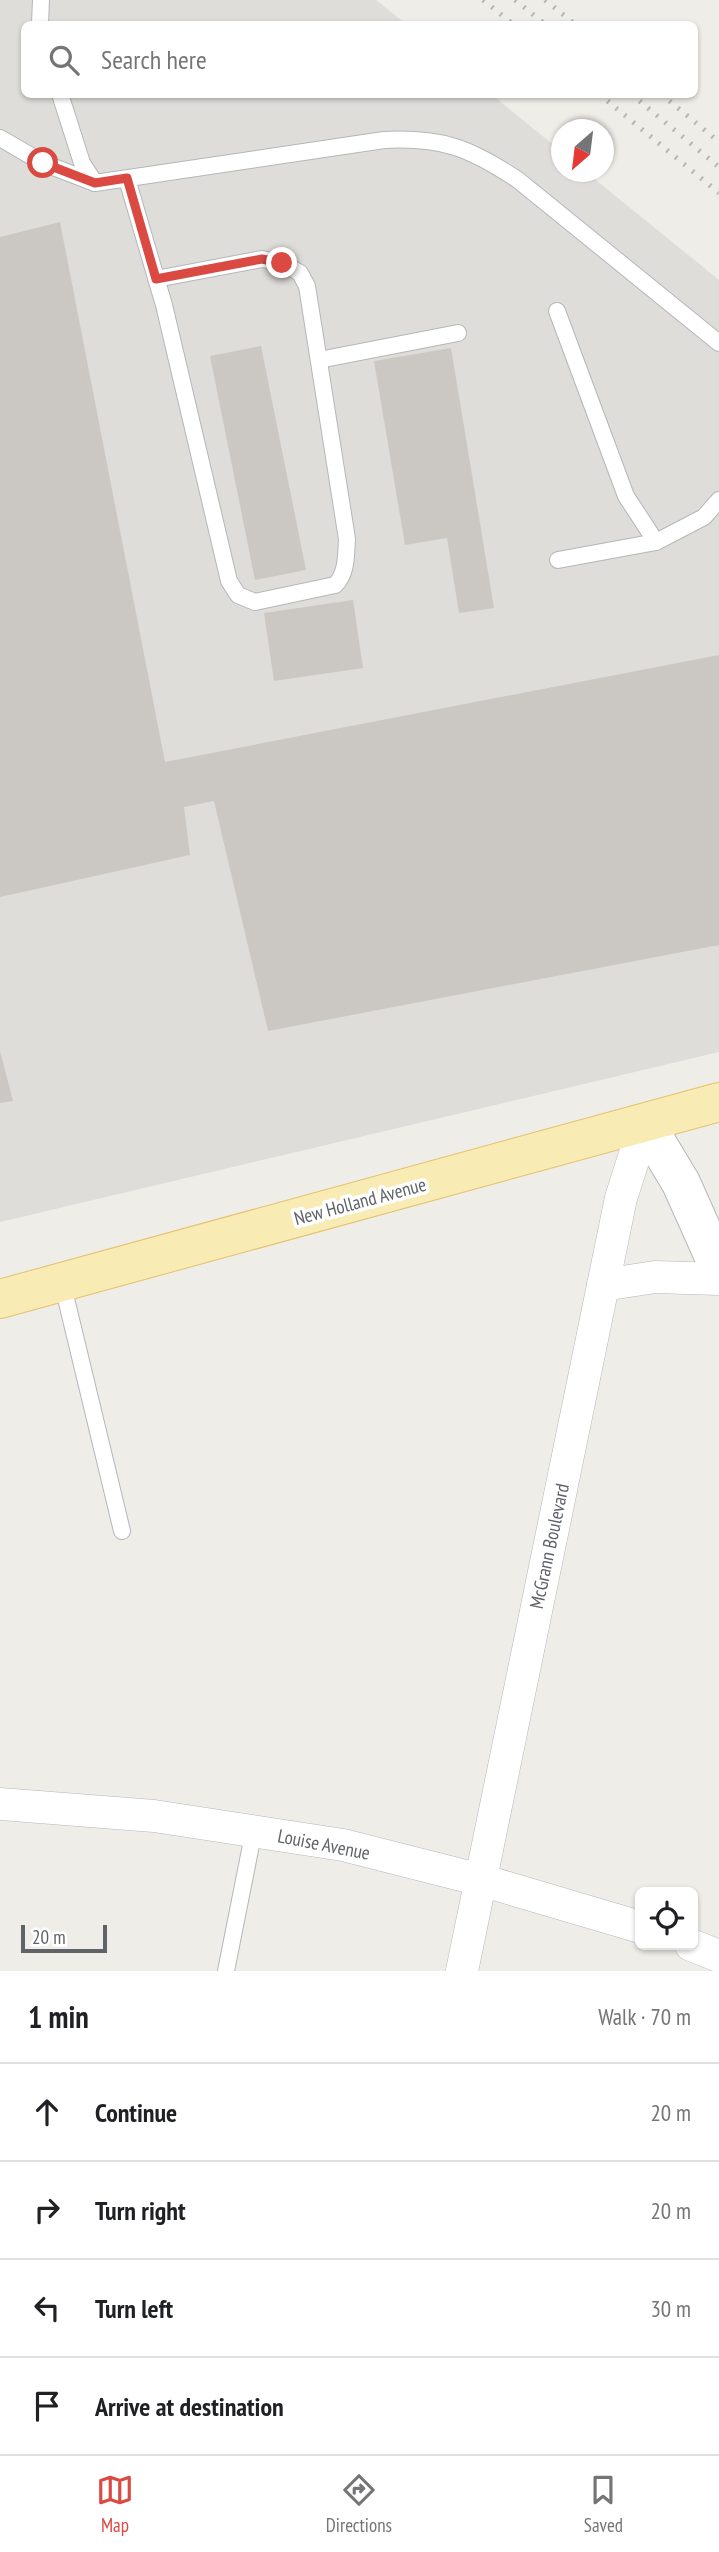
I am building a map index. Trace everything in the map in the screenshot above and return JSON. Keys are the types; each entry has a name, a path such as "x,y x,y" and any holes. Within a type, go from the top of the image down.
{"main road":[{"name":"New Holland Avenue","path":"0,1299 719,1102"}],"street":[{"path":"645,1123 681,1183 719,1268"},
{"name":"McGrann Boulevard","path":"462,1971 621,1198 645,1123"},
{"path":"603,1285 655,1277 719,1279"},
{"name":"Louise Avenue","path":"0,1804 153,1816 343,1845 481,1880 635,1926"},
{"path":"698,1948 719,1956"}],"lane":[{"path":"40,21 41,0"},
{"path":"61,98 82,163 95,183"},
{"path":"0,138 43,163 95,183 384,140 415,138 444,142 481,157 518,180 719,343"},
{"path":"127,178 156,279 229,581 238,595 255,602 335,585 340,581 344,570 347,539 307,286 300,273 282,263 262,259 156,279"},
{"path":"557,311 626,496 656,542"},
{"path":"319,360 458,332"},
{"path":"558,560 656,542 704,517 719,500"},
{"path":"62,1282 122,1531"},
{"path":"226,1971 254,1830"}],"shaded area":[{"path":"0,0 376,0 402,21 21,21 21,98 496,98 551,143 551,182 598,182 719,280 719,1052 0,1222"}],"building":[{"path":"60,222 165,762 719,655 719,945 268,1031 214,801 184,807 190,855 0,897 0,237"},
{"path":"261,346 306,570 255,580 210,356"},
{"path":"451,348 494,608 459,613 447,538 405,545 374,361"},
{"path":"353,600 363,668 274,681 264,613"},
{"path":"0,1051 13,1101 0,1103"}],"railway":[{"path":"483,0 509,21"},
{"path":"515,0 541,21"},
{"path":"545,0 571,21"},
{"path":"604,98 719,193"},
{"path":"636,98 719,167"},
{"path":"666,98 719,142"}],"route":[{"path":"43,163 95,183 127,178 156,279 262,259 282,263"}]}
